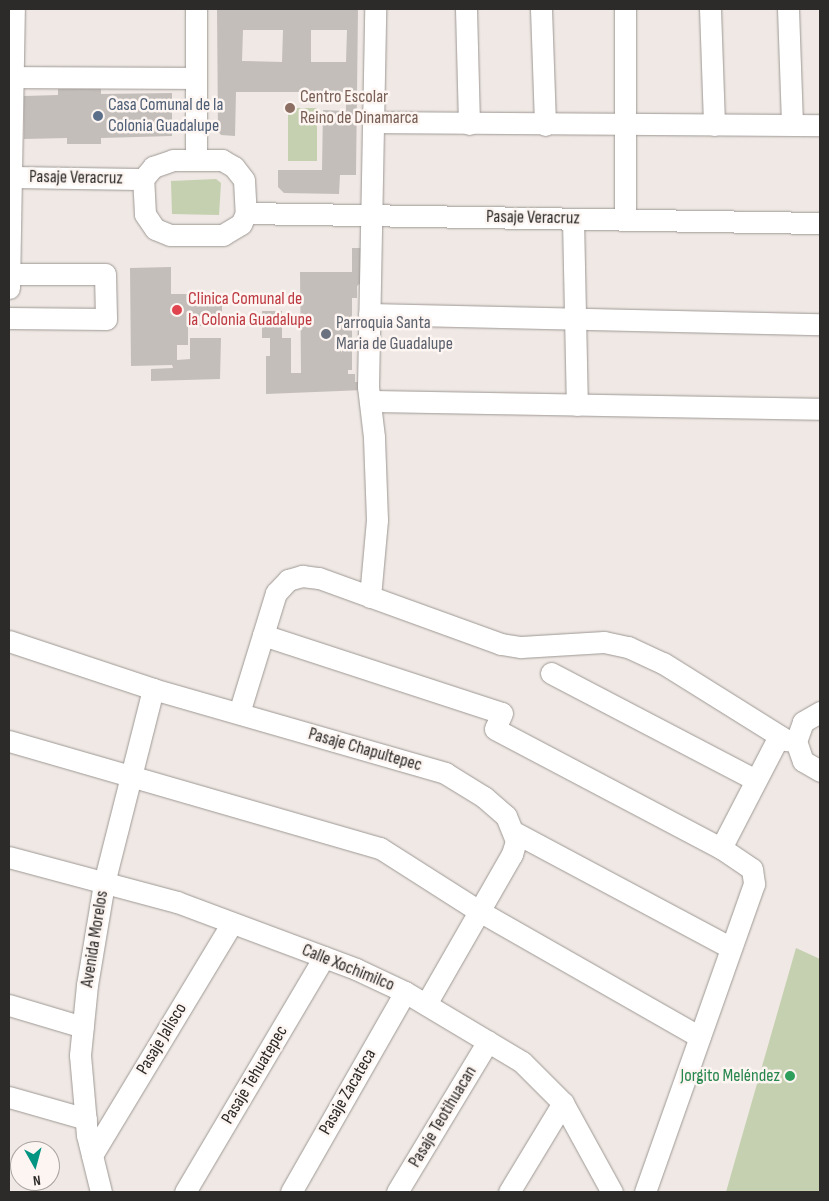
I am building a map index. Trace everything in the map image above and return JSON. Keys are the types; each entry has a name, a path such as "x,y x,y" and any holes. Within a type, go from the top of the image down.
{"street":[{"path":"9,288 11,78 14,9"},
{"path":"196,9 196,159"},
{"path":"370,597 377,520 374,437 370,401 369,314 375,9"},
{"path":"466,9 469,124"},
{"path":"541,9 545,125"},
{"path":"624,9 625,220"},
{"path":"710,9 714,125"},
{"path":"788,9 792,124"},
{"path":"11,78 196,78"},
{"path":"372,122 625,126 820,125"},
{"path":"196,159 222,160 240,173 246,213 241,224 230,232 170,235 155,229 145,214 143,180 148,171 161,163 196,159"},
{"name":"Pasaje Veracruz","path":"10,177 143,180"},
{"name":"Pasaje Veracruz","path":"246,213 820,224"},
{"path":"573,219 577,405"},
{"path":"9,274 105,274 106,320 9,318"},
{"path":"369,314 575,321 820,324"},
{"path":"370,401 820,409"},
{"path":"238,713 276,593 288,580 302,576 319,578 501,644 521,647 604,642 628,648 663,663 788,738 803,761 820,771"},
{"path":"263,635 502,713 495,729 721,848 752,869 754,884 645,1192"},
{"name":"Pasaje Chapultepec","path":"9,642 153,689 444,773 484,797 506,816 514,832"},
{"path":"551,673 756,780"},
{"name":"Avenida Morelos","path":"101,1192 86,1119 80,1055 104,883 153,689"},
{"path":"721,848 756,780 788,738 803,722 820,712"},
{"path":"9,741 380,848 479,911 700,1036"},
{"path":"514,832 731,948"},
{"path":"426,1004 512,854 516,841 514,832"},
{"name":"Calle Xochimilco","path":"9,857 177,902 324,957 405,992 522,1062 563,1103 612,1192"},
{"name":"Pasaje Jalisco","path":"92,1155 232,923"},
{"name":"Pasaje Tehuatepec","path":"185,1192 324,957"},
{"name":"Pasaje Zacateca","path":"291,1192 405,992"},
{"path":"9,1005 83,1027"},
{"name":"Pasaje Teotihuacan","path":"398,1192 488,1041"},
{"path":"9,1097 86,1119"},
{"path":"509,1192 563,1103"}],"green space":[{"path":"288,108 317,108 317,161 288,161"},
{"path":"216,179 221,183 219,215 172,214 171,181"},
{"name":"Jorgito Meléndez","path":"796,948 820,959 820,1192 726,1192"}],"building":[{"path":"217,9 358,9 356,175 340,175 339,194 284,193 278,187 278,170 322,170 323,110 346,111 346,92 236,92 235,136 221,135 218,131","holes":["243,30 283,30 282,62 242,61","311,30 347,30 346,62 311,62"]},
{"name":"Casa Comunal de la Colonia Guadalupe","path":"101,88 101,94 172,93 172,136 101,138 101,144 67,144 67,138 24,139 24,96 58,95 58,89"},
{"path":"352,248 367,248 364,280 357,286 357,298 352,298 352,370 348,370 348,374 355,374 355,382 364,382 364,390 266,394 266,356 270,356 270,338 262,338 262,311 282,311 282,338 291,338 291,373 301,373 300,272 352,272"},
{"name":"Clinica Comunal de la Colonia Guadalupe","path":"171,267 171,294 222,294 222,326 188,326 188,345 177,345 177,360 190,359 190,338 221,338 220,379 151,381 151,369 173,368 172,365 131,366 130,268"}],"place":[{"name":"Centro Escolar Reino de Dinamarca","path":"290,108"},
{"name":"Casa Comunal de la Colonia Guadalupe","path":"98,116"},
{"name":"Clinica Comunal de la Colonia Guadalupe","path":"177,310"},
{"name":"Parroquia Santa Maria de Guadalupe","path":"326,334"},
{"name":"Jorgito Meléndez","path":"790,1076"}]}
